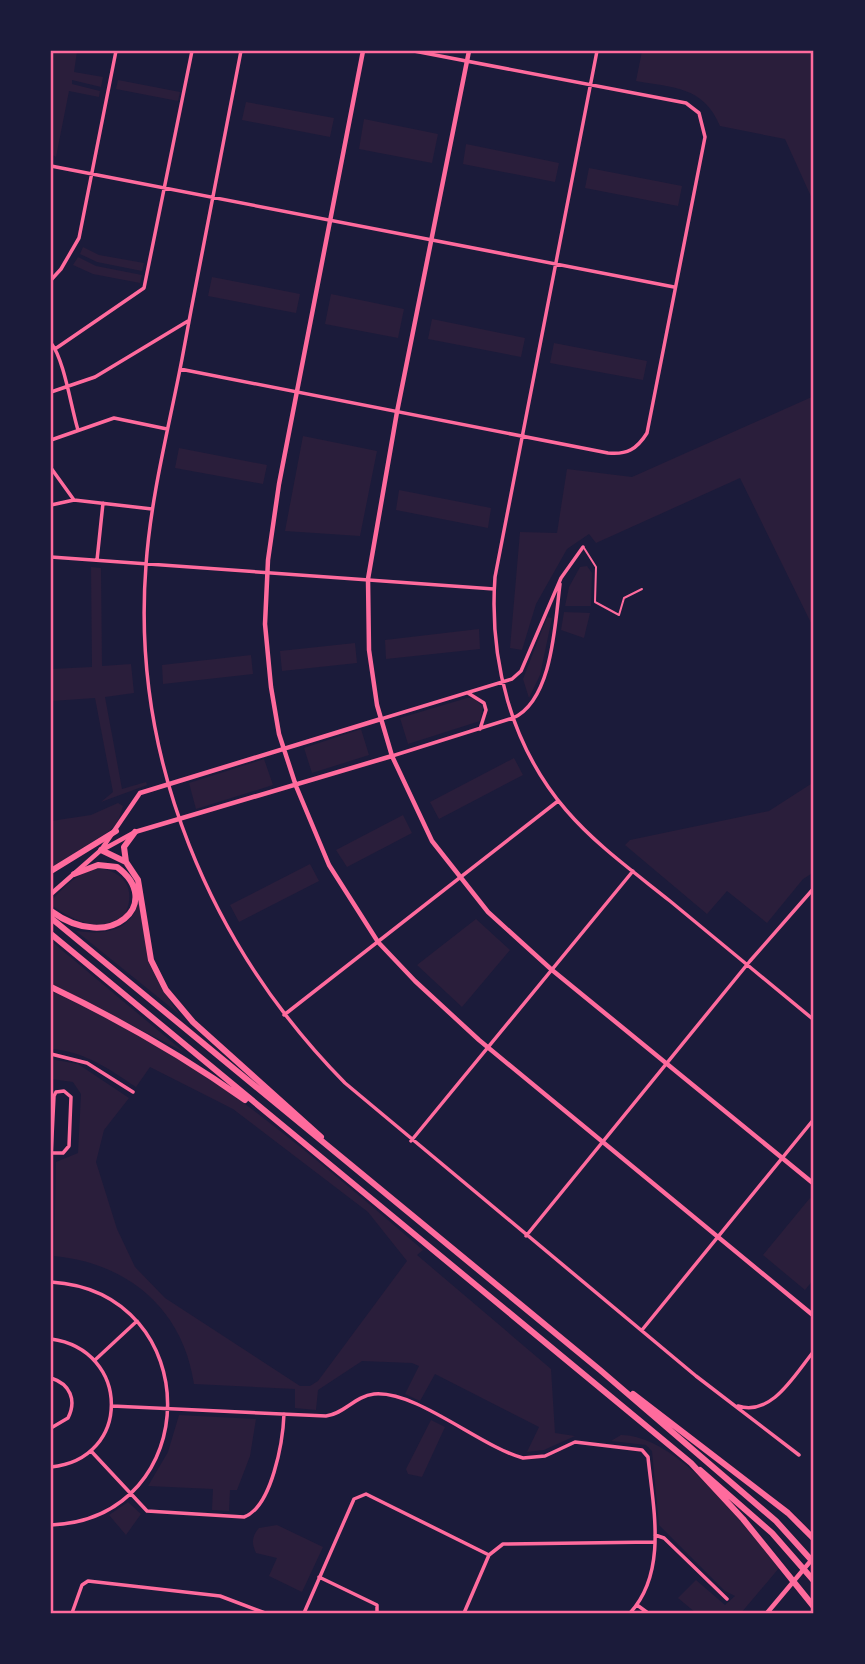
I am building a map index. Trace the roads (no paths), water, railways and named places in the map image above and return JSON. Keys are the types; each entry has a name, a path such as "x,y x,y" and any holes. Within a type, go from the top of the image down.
{"highway":[{"path":"51,871 116,831"},
{"path":"125,862 124,848 135,832"},
{"path":"101,850 125,862 138,880 151,960 166,990 193,1022 343,1158"},
{"path":"51,911 79,927 105,929 120,923 130,912 134,904 132,886 117,867 99,865 74,874"},
{"path":"51,918 600,1370 776,1521 814,1563"},
{"path":"51,934 691,1462 772,1533 814,1581"},
{"path":"51,987 165,1046 281,1126"},
{"path":"600,1370 788,1513 814,1539"},
{"path":"691,1462 743,1519 814,1607"}],"street":[{"path":"51,280 61,269 79,238 116,51"},
{"path":"51,357 143,291 192,51"},
{"path":"241,51 167,429 146,564 145,640 149,688 168,784 196,866 222,920 284,1015 345,1083 526,1236 732,1404 799,1455"},
{"path":"363,51 272,522 267,572 267,654 284,748 296,786 330,865 378,942 432,997 489,1047 814,1316"},
{"path":"180,369 618,454 639,445 647,433 705,137 703,119 686,103 414,51"},
{"path":"469,51 397,412 368,579 369,650 381,719 392,756 419,819 459,878 488,912 552,970 814,1184"},
{"path":"597,51 494,589 495,639 503,683 513,718 531,760 559,800 593,837 814,1020"},
{"path":"51,166 675,287"},
{"path":"51,392 95,377 188,321"},
{"path":"51,343 57,351 78,431"},
{"path":"51,440 114,418 167,429"},
{"path":"51,468 75,500"},
{"path":"51,505 75,500 153,509"},
{"path":"97,561 103,503"},
{"path":"51,894 101,850 138,795 284,748 503,683 521,671 561,578 583,547"},
{"path":"51,557 494,589"},
{"path":"101,850 135,832 296,786 513,718 529,706 543,683 561,578"},
{"path":"468,694 484,703 486,710 480,729"},
{"path":"284,1015 559,800"},
{"path":"411,1141 633,871"},
{"path":"526,1236 748,964 814,888"},
{"path":"51,1054 87,1063 133,1092"},
{"path":"64,1091 71,1097 69,1146 63,1153 51,1155 54,1096 56,1092 64,1091"},
{"path":"642,1330 814,1119"},
{"path":"51,1282 97,1292 119,1305 137,1321 150,1337 163,1364 169,1409 157,1456 129,1493 100,1513 77,1521 51,1525"},
{"path":"95,1360 137,1321"},
{"path":"51,1339 80,1348 95,1360 108,1380 112,1406 108,1426 91,1451 69,1464 51,1467"},
{"path":"732,1404 746,1408 760,1407 775,1398 814,1351"},
{"path":"51,1378 67,1387 73,1406 64,1423 51,1428"},
{"path":"112,1406 332,1415 362,1397 389,1395 523,1458 545,1456 575,1442 646,1452 655,1542 645,1591 638,1605 630,1613"},
{"path":"91,1451 142,1507 153,1514 248,1516 257,1509 271,1479 280,1448 284,1414"},
{"path":"304,1613 354,1499 360,1494 366,1494 489,1555"},
{"path":"655,1535 664,1538 727,1599"},
{"path":"464,1613 489,1555 503,1544 590,1545 655,1542"},
{"path":"767,1613 814,1557"},
{"path":"319,1577 377,1605 377,1613"},
{"path":"72,1613 82,1585 88,1581 220,1596 265,1613"},
{"path":"638,1605 648,1613"}],"lane":[{"path":"583,547 596,567 594,602 600,608 618,615 624,598 642,589"}]}
